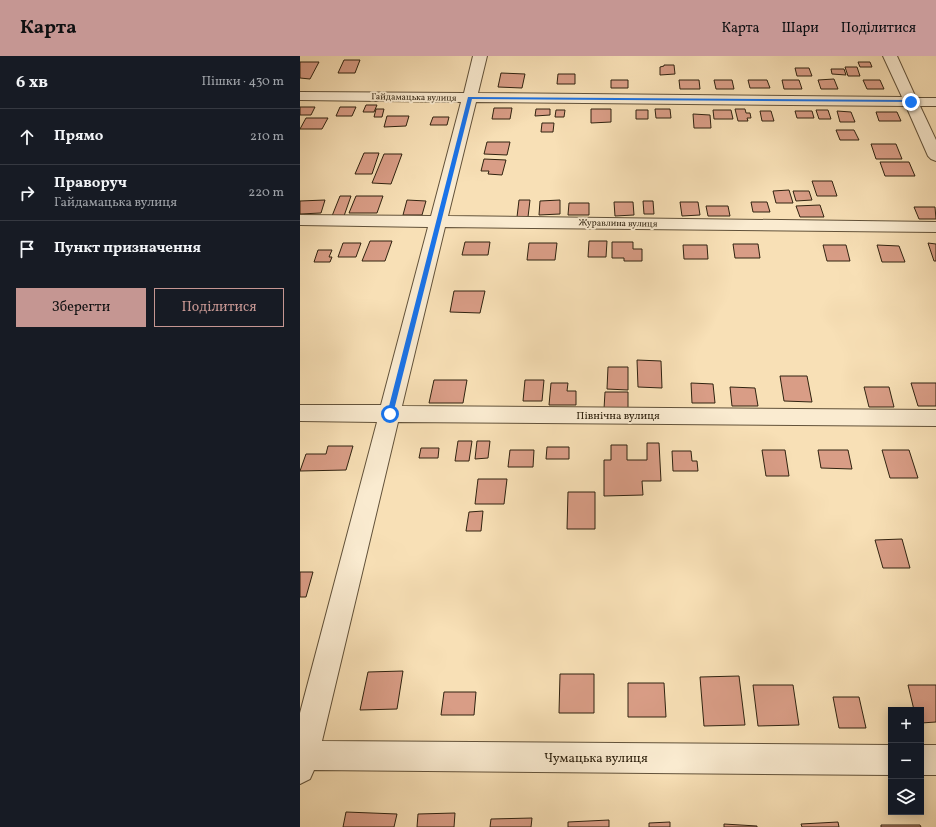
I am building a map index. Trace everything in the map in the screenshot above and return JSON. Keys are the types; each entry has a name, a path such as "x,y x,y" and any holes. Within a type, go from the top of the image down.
{"street":[{"path":"301,760 480,56"},
{"path":"890,56 936,156"},
{"name":"Гайдамацька вулиця","path":"300,96 936,102"},
{"name":"Журавлина вулиця","path":"300,220 936,227"},
{"name":"Північна вулиця","path":"300,413 936,418"},
{"name":"Чумацька вулиця","path":"301,760 888,760"},
{"path":"924,760 936,760"}],"building":[{"path":"344,60 360,60 355,73 338,73"},
{"path":"300,62 319,62 310,79 300,78"},
{"path":"858,62 870,62 872,67 860,67"},
{"path":"664,65 674,65 675,74 660,75 660,67"},
{"path":"845,67 857,67 860,76 848,76"},
{"path":"795,68 809,68 812,76 797,76"},
{"path":"831,69 844,69 846,75 832,74"},
{"path":"501,73 525,74 522,88 498,87"},
{"path":"558,74 575,74 575,84 557,84"},
{"path":"834,79 838,89 821,89 818,80"},
{"path":"611,80 628,80 628,88 611,88"},
{"path":"679,80 699,80 700,89 680,89"},
{"path":"714,80 732,80 734,89 716,89"},
{"path":"748,80 767,80 770,88 750,88"},
{"path":"782,80 799,80 802,89 784,89"},
{"path":"863,80 880,80 884,89 867,89"},
{"path":"366,105 377,105 374,112 363,112"},
{"path":"300,107 315,107 311,115 300,115"},
{"path":"340,107 356,107 352,116 336,116"},
{"path":"494,108 512,108 510,119 492,119"},
{"path":"376,109 384,109 382,117 374,117"},
{"path":"536,109 550,109 550,115 535,116"},
{"path":"591,109 611,109 611,122 591,123"},
{"path":"655,109 670,109 671,118 656,118"},
{"path":"735,109 745,109 746,113 750,113 751,118 747,118 748,121 738,121"},
{"path":"556,110 565,110 564,117 555,117"},
{"path":"636,110 648,110 648,119 636,119"},
{"path":"713,110 731,110 733,119 714,119"},
{"path":"816,110 828,110 831,119 819,119"},
{"path":"760,111 771,111 774,121 762,121"},
{"path":"795,111 812,111 814,118 797,118"},
{"path":"837,111 851,112 855,122 840,122"},
{"path":"876,112 897,112 901,121 879,121"},
{"path":"693,114 710,115 711,128 694,128"},
{"path":"387,116 409,116 406,126 384,127"},
{"path":"433,117 449,117 447,125 430,125"},
{"path":"306,118 328,118 322,129 300,129"},
{"path":"542,123 554,123 553,132 541,132"},
{"path":"836,130 854,130 859,140 840,140"},
{"path":"487,142 510,142 507,155 484,154"},
{"path":"871,144 896,144 902,159 876,159"},
{"path":"364,153 379,153 372,174 355,174"},
{"path":"384,154 402,154 391,184 372,183"},
{"path":"484,159 506,160 502,175 488,174 489,171 481,171"},
{"path":"880,162 909,162 915,176 885,176"},
{"path":"812,181 832,181 837,196 817,196"},
{"path":"789,190 793,203 776,203 773,191"},
{"path":"793,191 809,191 812,200 796,201"},
{"path":"340,196 351,196 344,216 332,216"},
{"path":"356,196 383,196 377,213 349,213"},
{"path":"325,200 321,213 300,214 300,201"},
{"path":"407,200 426,201 422,215 403,215"},
{"path":"519,200 530,200 528,217 517,217"},
{"path":"560,200 560,214 539,215 540,201"},
{"path":"643,201 653,201 654,214 644,214"},
{"path":"614,202 633,202 634,215 615,216"},
{"path":"680,202 698,202 700,215 682,216"},
{"path":"751,202 767,202 770,212 753,212"},
{"path":"569,203 589,203 589,215 568,215"},
{"path":"820,205 824,217 800,217 796,206"},
{"path":"706,206 728,206 730,216 708,216"},
{"path":"914,207 935,207 936,219 919,219"},
{"path":"370,241 392,241 385,261 362,261"},
{"path":"589,241 607,241 606,257 588,257"},
{"path":"465,242 490,242 488,255 462,255"},
{"path":"612,242 633,242 633,249 642,249 642,261 624,261 624,258 612,258"},
{"path":"343,243 361,243 356,257 338,257"},
{"path":"529,243 557,243 555,260 527,260"},
{"path":"928,243 936,244 936,261 934,261"},
{"path":"733,244 758,244 760,258 735,258"},
{"path":"683,245 707,245 708,259 684,259"},
{"path":"823,245 846,245 850,261 827,261"},
{"path":"877,245 899,246 905,262 882,262"},
{"path":"318,250 332,250 329,257 332,257 330,262 314,262"},
{"path":"454,291 485,291 480,313 450,312"},
{"path":"637,360 661,361 662,388 638,387"},
{"path":"608,367 628,367 628,390 607,389"},
{"path":"780,376 807,376 812,402 784,401"},
{"path":"434,380 467,380 463,403 429,403"},
{"path":"525,380 544,380 542,401 523,401"},
{"path":"551,383 568,383 567,391 576,391 576,405 549,405"},
{"path":"691,383 713,384 715,403 692,403"},
{"path":"911,383 936,383 936,406 918,406"},
{"path":"730,387 755,388 758,406 732,406"},
{"path":"864,387 889,387 894,407 869,407"},
{"path":"605,392 628,392 628,409 604,409"},
{"path":"458,441 472,441 469,461 455,461"},
{"path":"477,441 490,441 488,458 475,459"},
{"path":"647,443 659,443 661,481 642,481 643,495 604,496 604,460 611,460 611,445 627,445 627,460 647,460"},
{"path":"328,446 353,446 346,470 300,471 306,454 326,454"},
{"path":"547,447 569,447 569,459 546,459"},
{"path":"421,448 439,448 438,458 419,458"},
{"path":"510,450 534,450 533,467 508,467"},
{"path":"762,450 785,450 789,476 766,476"},
{"path":"818,450 848,450 852,469 821,468"},
{"path":"882,450 909,450 918,478 890,478"},
{"path":"672,451 691,451 692,461 697,461 698,471 673,471"},
{"path":"478,479 507,479 504,504 475,504"},
{"path":"568,492 595,492 595,529 567,529"},
{"path":"483,511 481,531 466,531 469,512"},
{"path":"902,539 910,568 883,568 875,540"},
{"path":"300,572 313,572 306,597 300,597"},
{"path":"403,671 397,709 360,710 368,672"},
{"path":"560,674 594,674 594,713 559,713"},
{"path":"739,676 745,725 704,726 700,677"},
{"path":"628,683 664,683 666,717 628,717"},
{"path":"753,685 793,685 799,725 758,726"},
{"path":"908,685 936,685 936,722 924,723 924,707 913,707"},
{"path":"444,692 476,692 474,715 441,715"},
{"path":"833,697 859,697 866,728 839,728"},
{"path":"346,812 397,814 394,827 343,827"},
{"path":"455,813 454,827 417,827 418,814"},
{"path":"532,818 531,827 490,827 491,819"},
{"path":"609,820 609,827 568,827 568,822"},
{"path":"670,822 670,827 649,827 649,823"},
{"path":"838,822 839,827 802,827 801,824"},
{"path":"724,824 757,826 757,827 724,827"},
{"path":"881,825 920,825 921,827 881,827"}],"route":[{"path":"390,414 470,98 911,102"}]}
